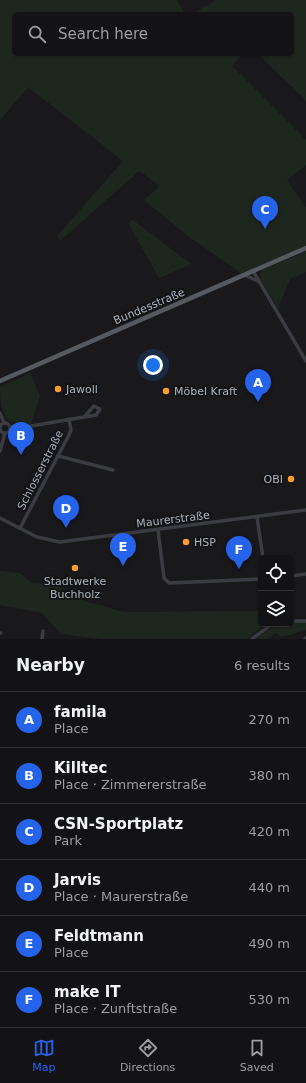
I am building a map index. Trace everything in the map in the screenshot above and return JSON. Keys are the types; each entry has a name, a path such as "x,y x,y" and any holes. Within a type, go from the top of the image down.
{"main road":[{"name":"Bundesstraße","path":"0,381 306,248"}],"street":[{"path":"255,271 259,282 291,333 306,361"},
{"path":"244,275 259,282"},
{"path":"0,413 4,423 8,424 10,427 31,426 85,416"},
{"name":"Schlosserstraße","path":"20,528 71,430 69,419"},
{"path":"4,423 0,428 5,433"},
{"path":"0,452 5,433 9,431 10,427"},
{"path":"58,456 113,470"},
{"name":"Maurerstraße","path":"0,518 42,539 60,542 306,510"},
{"path":"257,517 263,555"},
{"path":"158,530 164,578 169,583 258,579"},
{"path":"294,576 306,574"},
{"path":"294,621 306,621"},
{"path":"252,639 268,627"},
{"path":"42,639 43,631"}],"shaded area":[{"path":"0,0 177,0 184,12 12,12 12,56 240,56 232,66 306,140 306,165 287,180 306,208 306,248 244,275 188,236 144,200 160,186 139,171 60,241 57,236 123,161 28,87 0,120"},
{"path":"216,0 306,0 306,101 260,56 294,56 294,12 195,12"},
{"path":"133,220 191,264 159,278 128,223"},
{"path":"306,251 306,272 290,279 278,308 261,280 260,274 262,270"},
{"path":"30,373 40,396 31,424 12,422 5,417 3,412 0,387"},
{"path":"0,571 19,573 33,583 53,584 85,601 124,612 258,611 258,627 261,627 247,639 101,639 61,634 42,613 0,605"},
{"path":"294,623 306,623 306,630 282,637 275,633 267,639 256,639 273,627 294,627"}],"place":[{"name":"CSN-Sportplatz","path":"265,229"},
{"name":"Jawoll","path":"58,389"},
{"name":"Möbel Kraft","path":"166,391"},
{"name":"famila","path":"258,402"},
{"name":"Killtec","path":"21,455"},
{"name":"OBI","path":"291,479"},
{"name":"Jarvis","path":"66,528"},
{"name":"HSP","path":"186,542"},
{"name":"Feldtmann","path":"123,566"},
{"name":"Stadtwerke Buchholz","path":"75,568"},
{"name":"make IT","path":"239,569"}]}
